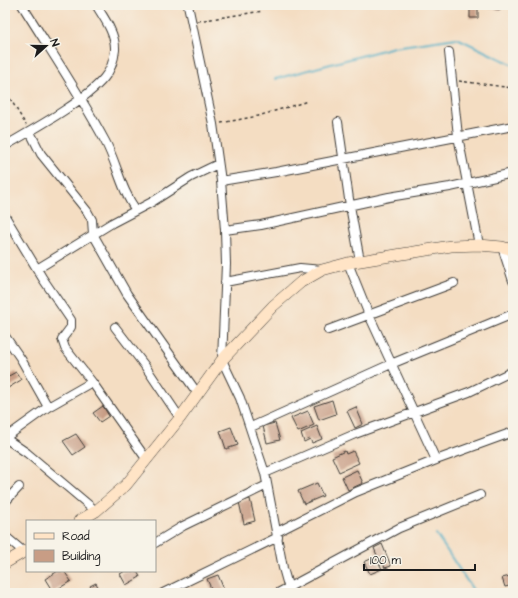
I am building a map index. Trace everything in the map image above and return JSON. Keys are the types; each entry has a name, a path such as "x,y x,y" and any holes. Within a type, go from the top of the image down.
{"street":[{"path":"22,5 81,98 106,141 117,166 128,200 136,210"},
{"path":"5,146 30,132 81,98 104,79 112,65 115,49 110,29 96,5"},
{"path":"188,5 213,124 221,181 225,230 222,360 240,398 265,473 289,590"},
{"path":"449,52 458,136 479,245"},
{"path":"338,122 350,206 360,261"},
{"path":"221,181 513,126"},
{"path":"30,132 41,154 87,211 92,220 93,234 127,294 198,394"},
{"path":"37,269 190,177 218,164"},
{"path":"225,230 262,225 513,173"},
{"path":"5,216 37,269 71,320 72,327 62,339 62,344 92,382 147,460"},
{"path":"81,520 96,511 122,489 180,418 222,360 282,298 301,282 322,270 348,263 451,246 479,245 508,249 513,281"},
{"path":"348,263 369,315 436,460"},
{"path":"225,282 300,268 322,270"},
{"path":"328,330 454,283"},
{"path":"250,427 391,364 513,314"},
{"path":"115,327 146,366 180,418"},
{"path":"5,336 48,407"},
{"path":"265,473 355,434 469,392 513,371"},
{"path":"92,382 48,407 5,438 27,453 96,511"},
{"path":"163,593 356,492 436,460 513,432"},
{"path":"156,542 183,526 267,485"},
{"path":"5,502 19,487"},
{"path":"278,593 289,590 399,528 480,495"},
{"path":"5,536 26,551 5,563"},
{"path":"406,593 412,593"}],"path":[{"path":"192,22 263,11"},
{"path":"451,79 513,88"},
{"path":"5,95 11,100 30,132"},
{"path":"213,124 258,116 308,101"}],"building":[{"path":"485,5 501,5 501,10 485,7"},
{"path":"470,6 478,7 478,18 470,18"},
{"path":"16,372 21,380 8,388 5,378"},
{"path":"332,400 336,414 319,420 314,406"},
{"path":"103,406 109,416 100,422 93,413"},
{"path":"356,407 363,424 355,428 347,411"},
{"path":"308,411 314,425 298,432 291,418"},
{"path":"275,423 280,440 267,443 263,426"},
{"path":"317,426 322,439 312,443 310,439 304,442 301,433"},
{"path":"231,427 238,445 226,449 220,431"},
{"path":"76,434 85,447 73,455 63,441"},
{"path":"345,451 346,454 353,451 359,463 339,472 332,457"},
{"path":"357,470 363,483 348,490 342,477"},
{"path":"317,483 323,496 304,504 298,491"},
{"path":"250,499 255,521 244,524 239,502"},
{"path":"382,544 391,566 385,568 380,557 378,558 374,548"},
{"path":"373,558 373,561 377,559 382,569 370,574 364,562"},
{"path":"56,572 65,572 71,581 53,592 45,579"},
{"path":"123,572 138,572 140,577 126,585 120,574"},
{"path":"218,575 225,592 213,593 207,579"},
{"path":"510,576 513,585 505,587 502,578"},
{"path":"96,583 99,589 94,592 90,586"}],"waterway":[{"path":"275,79 394,47 457,38 513,65"},
{"path":"436,534 475,593"}]}
